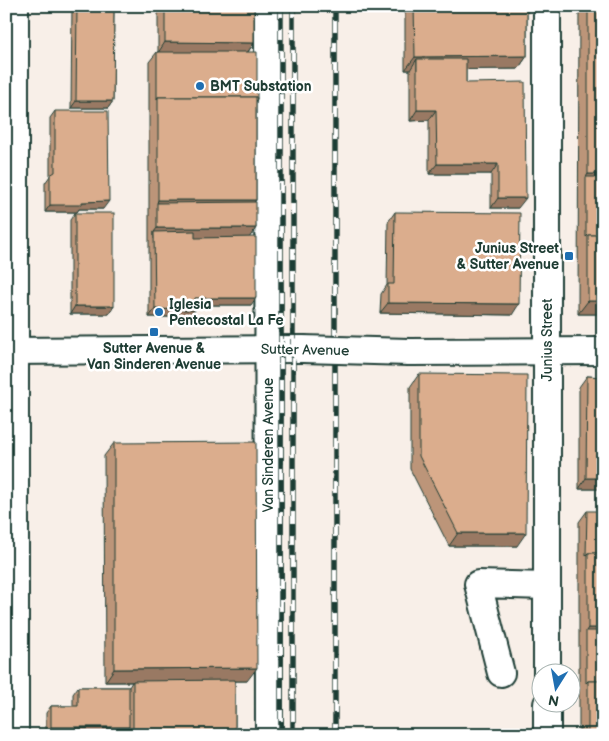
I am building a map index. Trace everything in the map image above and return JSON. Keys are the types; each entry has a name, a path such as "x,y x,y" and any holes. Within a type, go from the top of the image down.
{"street":[{"path":"15,6 11,351 15,735"},
{"name":"Van Sinderen Avenue","path":"268,6 269,735"},
{"name":"Junius Street","path":"547,6 547,664"},
{"name":"Sutter Avenue","path":"11,351 268,349 409,352 603,351"},
{"path":"501,673 478,584 547,586"},
{"path":"547,714 547,735"}],"building":[{"path":"77,6 114,6 113,101 76,101"},
{"name":"BMT Substation","path":"165,6 254,6 254,43 165,42"},
{"path":"414,6 527,6 527,56 415,57"},
{"path":"588,6 603,6 603,174 588,174"},
{"name":"BMT Substation","path":"157,52 257,52 257,99 256,97 158,97 157,99"},
{"path":"417,59 466,59 466,83 525,82 526,198 498,198 498,164 437,164 436,110 417,110"},
{"path":"158,97 256,97 256,200 158,200"},
{"path":"55,111 108,111 109,201 82,202 82,205 50,205 50,175 55,172"},
{"path":"586,177 603,177 603,235 588,235 586,237"},
{"path":"256,202 256,228 157,228 157,203"},
{"path":"395,212 520,213 519,304 388,303 388,284 394,284"},
{"path":"75,213 114,213 114,306 75,306"},
{"path":"195,231 195,238 256,237 256,298 195,298 195,310 155,309 154,232"},
{"path":"588,235 603,235 603,301 588,301"},
{"path":"419,374 527,375 526,533 458,533 419,456"},
{"path":"587,376 603,377 603,478 586,478"},
{"path":"256,442 257,668 114,669 114,443"},
{"path":"587,511 603,511 603,553 588,553 586,555"},
{"path":"588,553 603,553 603,628 588,628"},
{"path":"586,631 603,631 603,681 588,681 586,683"},
{"path":"235,680 235,735 133,735 133,681"},
{"path":"588,681 603,681 603,735 588,735"},
{"path":"78,687 129,687 129,727 51,727 51,706 78,706"},
{"path":"54,732 126,732 126,735 54,735"}],"railway":[{"path":"281,6 281,735"},
{"path":"293,6 293,735"},
{"path":"335,6 335,735"}],"place":[{"name":"BMT Substation","path":"200,86"},
{"name":"Junius Street & Sutter Avenue","path":"569,256"},
{"name":"Iglesia Pentecostal La Fe","path":"159,312"},
{"name":"Sutter Avenue & Van Sinderen Avenue","path":"154,332"}]}
